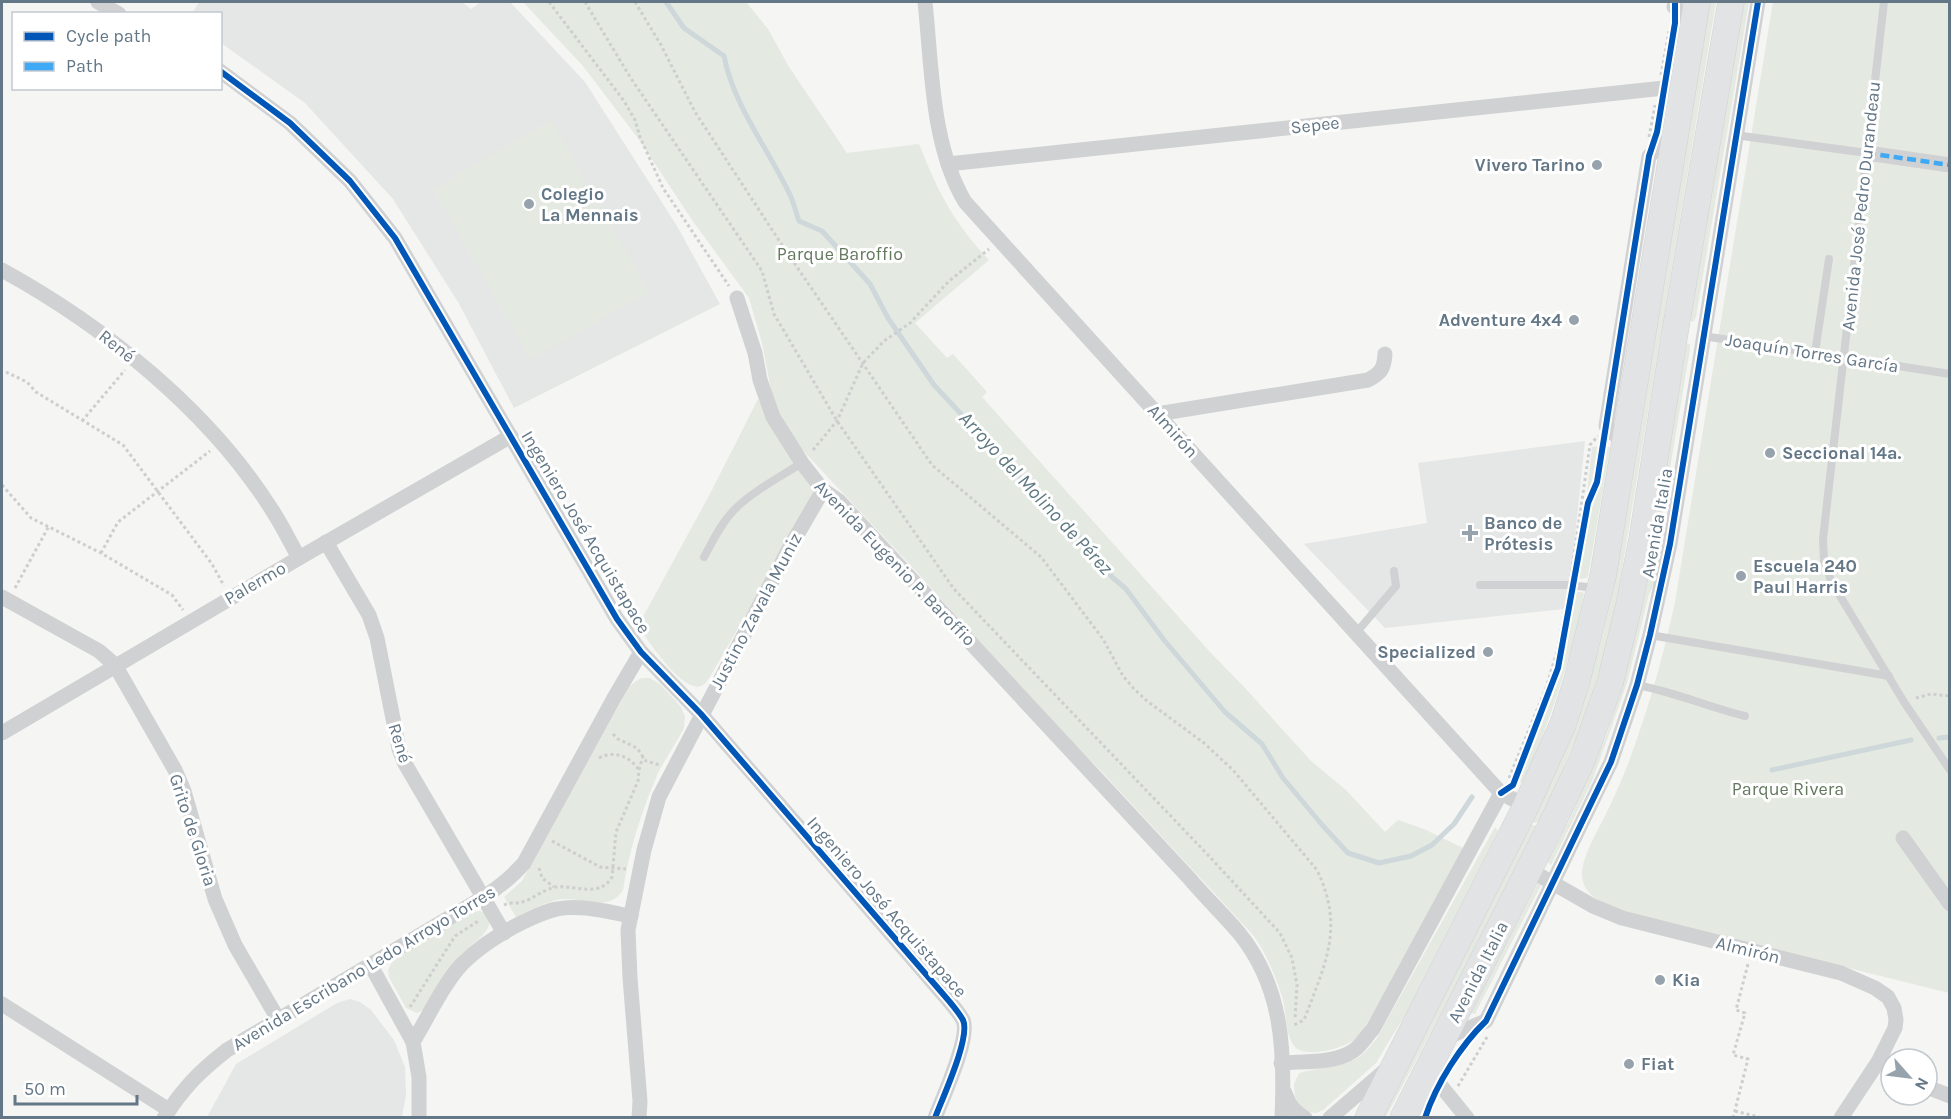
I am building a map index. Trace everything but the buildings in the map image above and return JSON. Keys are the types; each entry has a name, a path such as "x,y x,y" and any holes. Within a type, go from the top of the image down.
{"main road":[{"name":"Avenida Italia","path":"1403,1118 1530,870 1582,758 1610,683 1642,539 1674,332 1731,2"},
{"name":"Avenida Italia","path":"1368,1118 1526,806 1563,724 1577,680 1600,589 1615,445 1676,134 1674,87 1685,8"}],"street":[{"path":"98,2 116,12"},
{"name":"Almirón","path":"925,2 937,122 954,184 965,202 1501,793 1526,806"},
{"name":"Avenida Italia","path":"1445,1038 1485,1021 1611,762 1637,685 1670,544 1758,2"},
{"name":"Ingeniero José Acquistapace","path":"222,72 290,123 350,181 395,238 617,619 641,652 701,714 963,1020 965,1028 962,1047 935,1118"},
{"name":"Sepee","path":"948,164 1674,87"},
{"path":"1615,445 1606,426 1649,156 1676,134"},
{"path":"1867,153 1950,165"},
{"name":"René","path":"2,270 86,321 186,405 220,442 272,509 299,558"},
{"name":"Avenida Eugenio P. Baroffio","path":"737,298 755,353 760,380 774,417 802,463 823,490 839,501 1239,933 1255,956 1287,1025 1281,1063 1282,1118"},
{"name":"Joaquín Torres García","path":"1674,332 1703,336"},
{"path":"1157,414 1368,380 1380,374 1385,354"},
{"name":"Palermo","path":"2,733 511,436"},
{"name":"Justino Zavala Muniz","path":"639,1118 640,1101 628,930 640,870 659,797 790,547 823,490"},
{"name":"René","path":"326,542 372,622 399,749 404,762 504,933"},
{"name":"Grito de Gloria","path":"4,599 99,651 115,665 175,770 184,791 215,899 235,945 278,1019"},
{"name":"Avenida Escribano Ledo Arroyo Torres","path":"166,1114 184,1087 228,1050 505,883 524,863 641,652"},
{"path":"1281,1063 1327,1060 1344,1055 1354,1050 1372,1029 1501,793"},
{"path":"1903,838 1950,904"},
{"name":"Almirón","path":"1530,870 1593,906 1622,918 1841,973 1875,988 1888,997 1894,1008 1896,1020 1890,1047"},
{"path":"413,1042 449,981 461,965 485,944 542,913 558,908 630,916"},
{"path":"370,964 413,1042 418,1077 419,1118"},
{"path":"2,1004 166,1114"},
{"name":"Avenida Italia","path":"1330,1118 1398,1061"},
{"path":"1428,1070 1467,1118"},
{"path":"1841,1118 1879,1072"},
{"name":"Avenida Eugenio P. Baroffio","path":"1283,1087 1288,1102 1305,1118"}],"lane":[{"name":"Avenida José Pedro Durandeau","path":"1884,2 1823,539 1824,560 1832,581 1904,702 1950,770"},
{"path":"1735,135 1867,153"},
{"path":"1815,353 1829,259"},
{"name":"Joaquín Torres García","path":"1703,336 1950,374"},
{"path":"704,557 735,509 802,463"},
{"path":"1356,633 1396,586 1394,571"},
{"path":"1480,585 1571,586 1600,589"},
{"path":"1650,635 1889,676"},
{"path":"1637,685 1660,689 1703,705 1745,716"}],"path":[{"path":"549,2 624,101 635,120 640,137 663,188 737,298"},
{"path":"585,2 637,87 762,272 774,314 837,421 954,589 1280,933 1292,958 1297,985 1287,1025"},
{"path":"634,2 662,45 695,112 782,245 932,465 1041,557 1103,639 1123,676 1134,689 1204,743 1233,770 1317,870 1326,888 1330,910 1329,949 1304,1020 1287,1025"},
{"path":"1649,156 1674,87 1675,23 1685,8"},
{"path":"802,463 837,421 863,363 884,341 910,322 949,281 1000,240"},
{"path":"82,421 134,359"},
{"path":"6,372 27,382 36,392 123,445 212,564 230,598"},
{"path":"1501,793 1513,785 1558,668 1590,445 1606,426 1615,445"},
{"path":"101,553 118,522 220,442"},
{"path":"2,485 32,518 101,553 172,595 191,621"},
{"path":"1571,586 1588,503"},
{"path":"4,599 49,526"},
{"path":"1904,702 1931,694 1950,696"},
{"path":"602,721 618,739 637,748 646,761 673,769"},
{"path":"597,761 601,757 619,754 628,758 639,770"},
{"path":"492,913 507,903 521,903 555,887 596,890 609,884 612,877 616,832 635,791 643,756"},
{"path":"540,834 600,867 640,870"},
{"path":"540,860 538,868 542,878 555,887"},
{"path":"1734,1118 1748,1059 1733,1055 1745,1013 1736,1010 1752,951"},
{"path":"1735,1111 1762,1118"}],"shaded area":[{"name":"Colegio La Mennais","path":"199,2 462,2 471,9 481,2 510,2 585,82 677,226 720,304 514,408 458,302 393,199 305,103 222,44 222,12 193,12"},
{"name":"Banco de Prótesis","path":"1585,441 1570,585 1564,609 1385,628 1304,544 1427,523 1418,463"},
{"path":"350,999 360,1002 371,1010 394,1040 405,1067 406,1095 402,1117 207,1117 236,1064 337,1003"}],"green space":[{"name":"Parque Baroffio","path":"523,2 746,2 768,29 789,67 847,153 919,144 948,206 966,233 989,260 915,323 947,358 953,354 987,392 982,397 1210,652 1311,761 1346,790 1385,832 1398,820 1424,829 1465,849 1372,1016 1356,1038 1344,1045 1318,1052 1302,1051 1296,1048 1289,1037 1284,1002 1277,982 1254,936 1101,771 1050,720 914,569 794,441 782,423 773,400 762,343 749,298 692,220 640,141 583,66"},
{"path":"1710,2 1716,2 1618,593 1607,644 1587,713 1540,822 1531,823 1580,710 1613,591"},
{"path":"1742,2 1749,2 1696,317 1692,322 1690,319"},
{"name":"Parque Rivera","path":"1773,2 1949,2 1949,993 1612,909 1597,900 1583,882 1582,868 1587,852 1620,783 1639,734 1651,697 1675,602"},
{"path":"551,120 649,292 531,360 433,189"},
{"path":"1687,343 1690,349 1662,519 1665,541 1658,577 1649,594 1627,683 1593,779 1551,865 1548,862 1569,821 1606,736 1624,681 1645,593"},
{"path":"758,399 775,431 812,485 813,492 774,566 711,675 703,685 693,686 675,674 638,626 711,492"},
{"path":"1600,446 1594,482 1586,503 1592,447"},
{"path":"1606,446 1610,448 1588,576 1578,579 1591,501 1599,482"},
{"path":"1574,592 1584,594 1566,666 1534,758 1524,781 1520,782 1519,776 1547,709 1554,686"},
{"path":"642,678 650,678 660,684 681,707 685,717 684,728 658,773 647,801 632,845 623,890 610,901 556,900 516,917 504,897 522,881 629,687"},
{"path":"1530,825 1538,825 1386,1117 1380,1118"},
{"path":"1495,827 1498,831 1406,1013 1376,1063 1323,1110 1316,1113 1302,1109 1295,1097 1294,1084 1299,1073 1350,1062 1364,1053 1377,1038"},
{"path":"1538,883 1541,885 1475,1014 1470,1013"},
{"path":"478,911 484,912 490,921 485,932 456,961 424,1010 417,1013 406,1008 389,977 388,970 392,962 401,954"}],"waterway":[{"name":"Arroyo del Molino de Pérez","path":"666,2 684,28 724,56 735,93 790,195 799,221 822,231 870,284 888,318 934,385 1058,518 1092,549 1112,577 1126,589 1164,640 1225,712 1262,744 1283,778 1348,853 1379,863 1411,856 1432,845 1454,824 1472,797"},
{"name":"Arroyo del Molino de Pérez","path":"1939,738 1950,737"},
{"name":"Arroyo del Molino de Pérez","path":"1772,770 1911,740"}],"marked path":[{"path":"1867,153 1950,165"}],"cycle path":[{"path":"1501,793 1513,785 1558,668 1588,503 1597,482 1649,156 1657,132 1675,23 1675,2"},
{"path":"1425,1118 1450,1066 1486,1021 1611,762 1637,685 1670,544 1758,2"},
{"path":"222,72 290,123 350,181 395,238 617,619 641,652 701,714 959,1013 963,1020 963,1040 955,1068 935,1118"}],"place":[{"name":"Vivero Tarino","path":"1597,165"},
{"name":"Colegio La Mennais","path":"529,204"},
{"name":"Adventure 4x4","path":"1574,320"},
{"name":"Seccional 14a.","path":"1770,453"},
{"name":"Banco de Prótesis","path":"1470,533"},
{"name":"Escuela 240 Paul Harris","path":"1741,576"},
{"name":"Specialized","path":"1488,652"},
{"name":"Kia","path":"1660,980"},
{"name":"Fiat","path":"1629,1064"}]}
